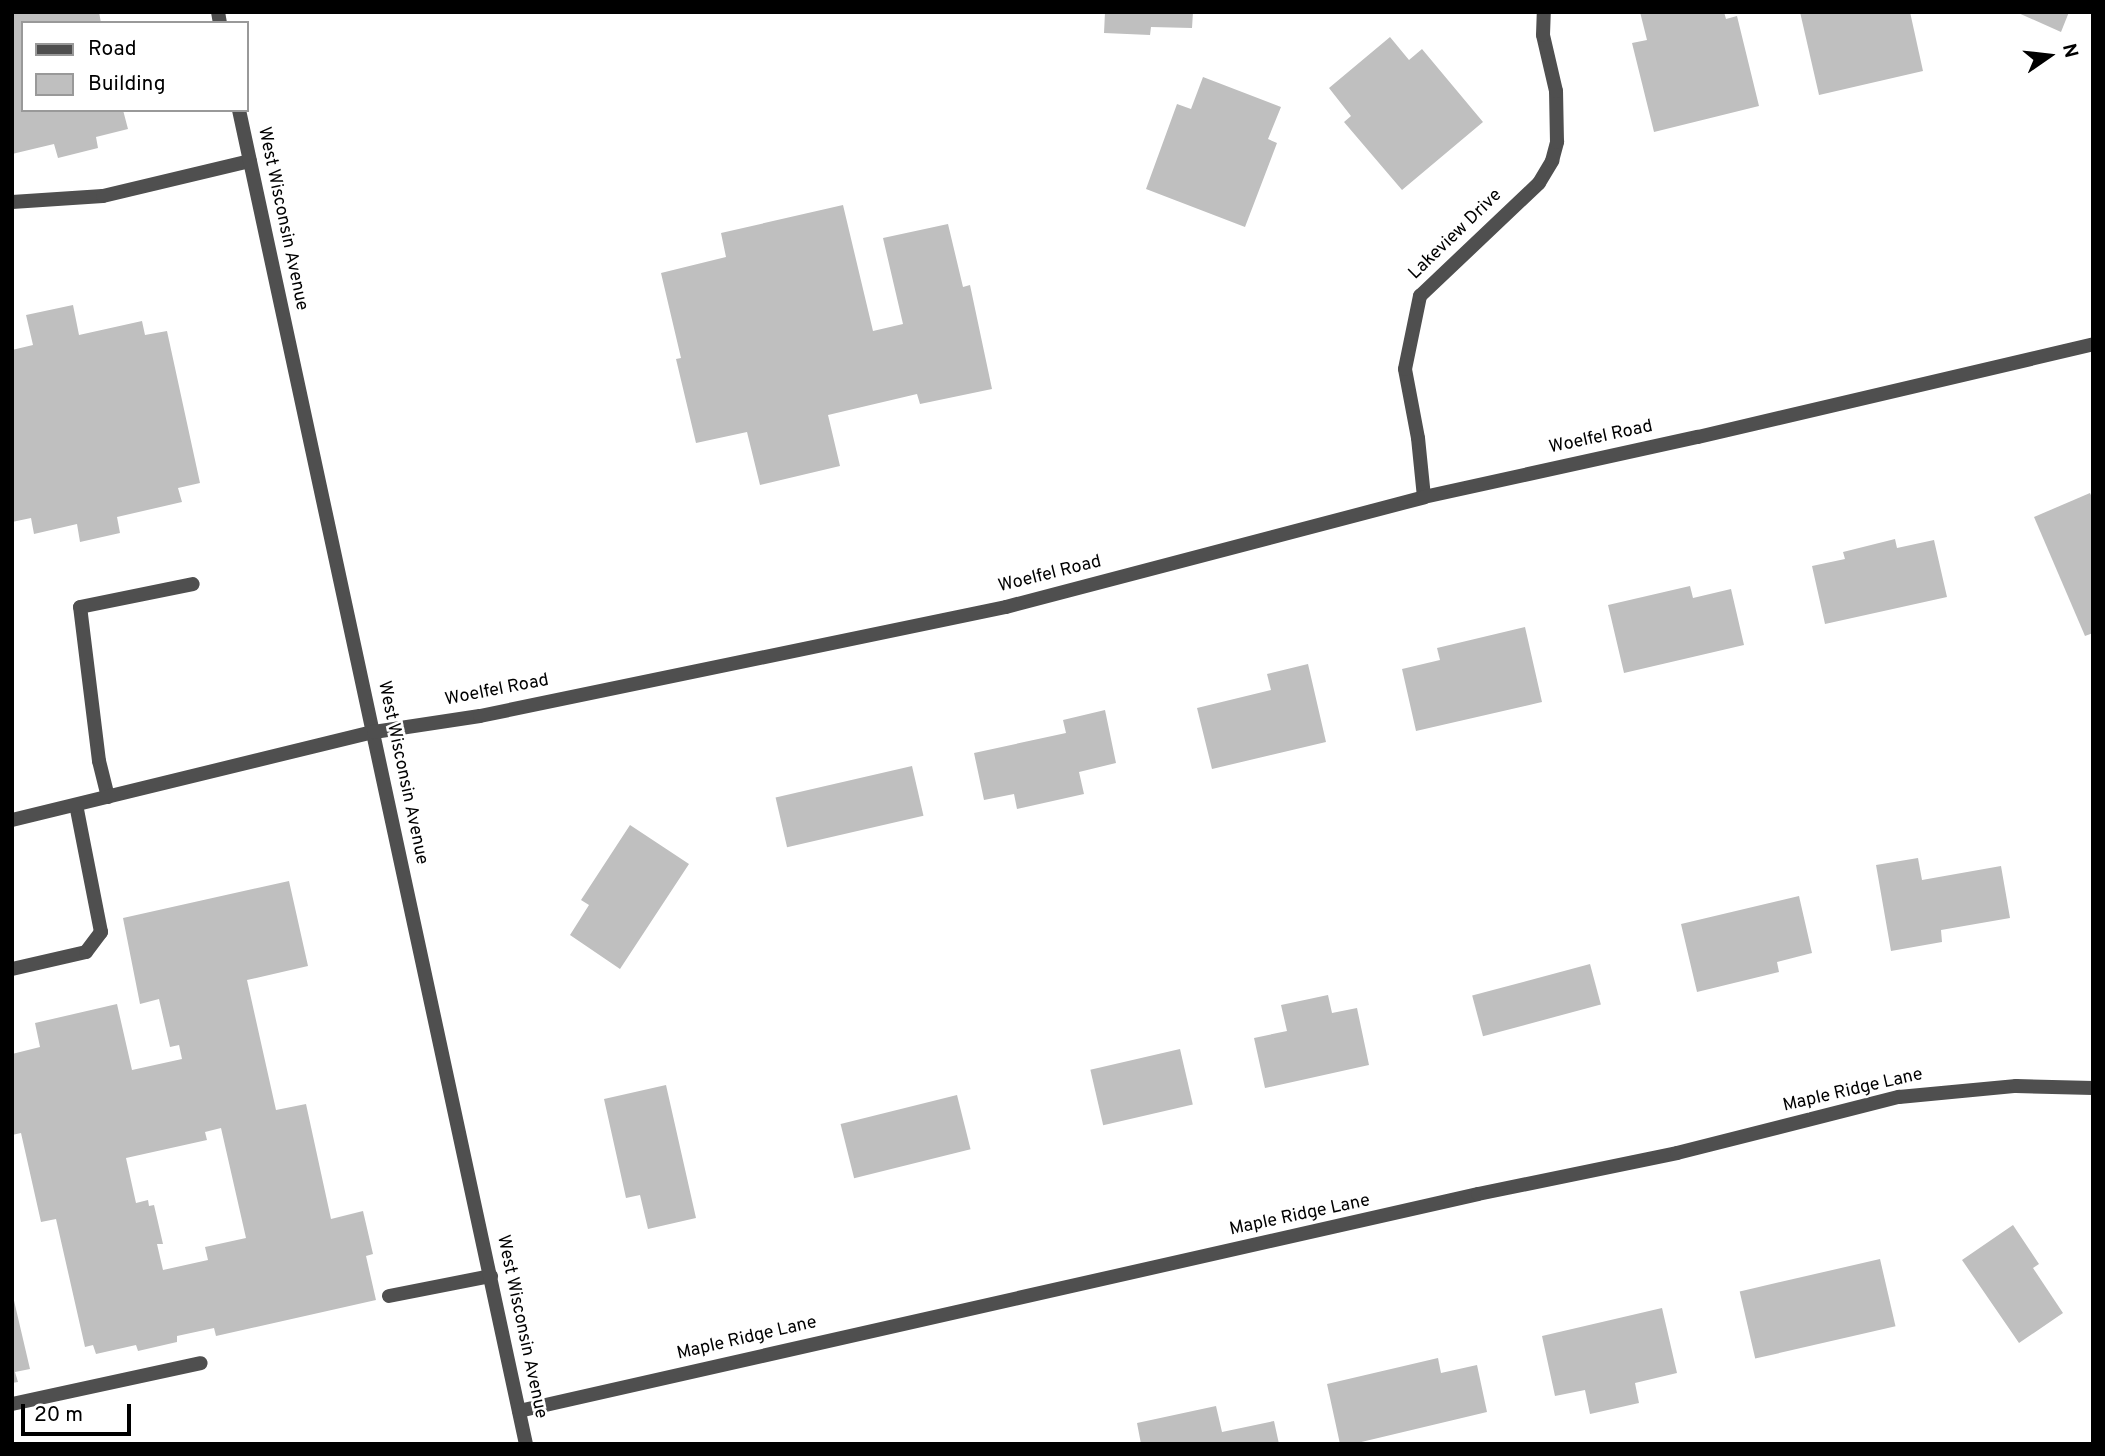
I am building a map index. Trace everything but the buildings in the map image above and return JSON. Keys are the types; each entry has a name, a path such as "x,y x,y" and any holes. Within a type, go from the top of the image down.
{"street":[{"name":"Lakeview Drive","path":"1424,497 1418,439 1405,369 1420,296 1539,183 1552,161 1557,142 1556,91 1543,35 1544,12"},
{"name":"West Wisconsin Avenue","path":"239,112 526,1444"},
{"path":"12,202 103,196 250,161"},
{"name":"Woelfel Road","path":"12,820 374,732 480,716 1006,607 1424,497 1698,437 2093,344"},
{"path":"108,797 99,761 80,607 192,584"},
{"path":"12,969 86,952 101,932 76,805"},
{"name":"Maple Ridge Lane","path":"519,1411 1478,1194 1677,1153 1899,1097 2016,1086 2093,1088"},
{"path":"389,1296 491,1276"},
{"path":"12,1405 201,1363"}]}
